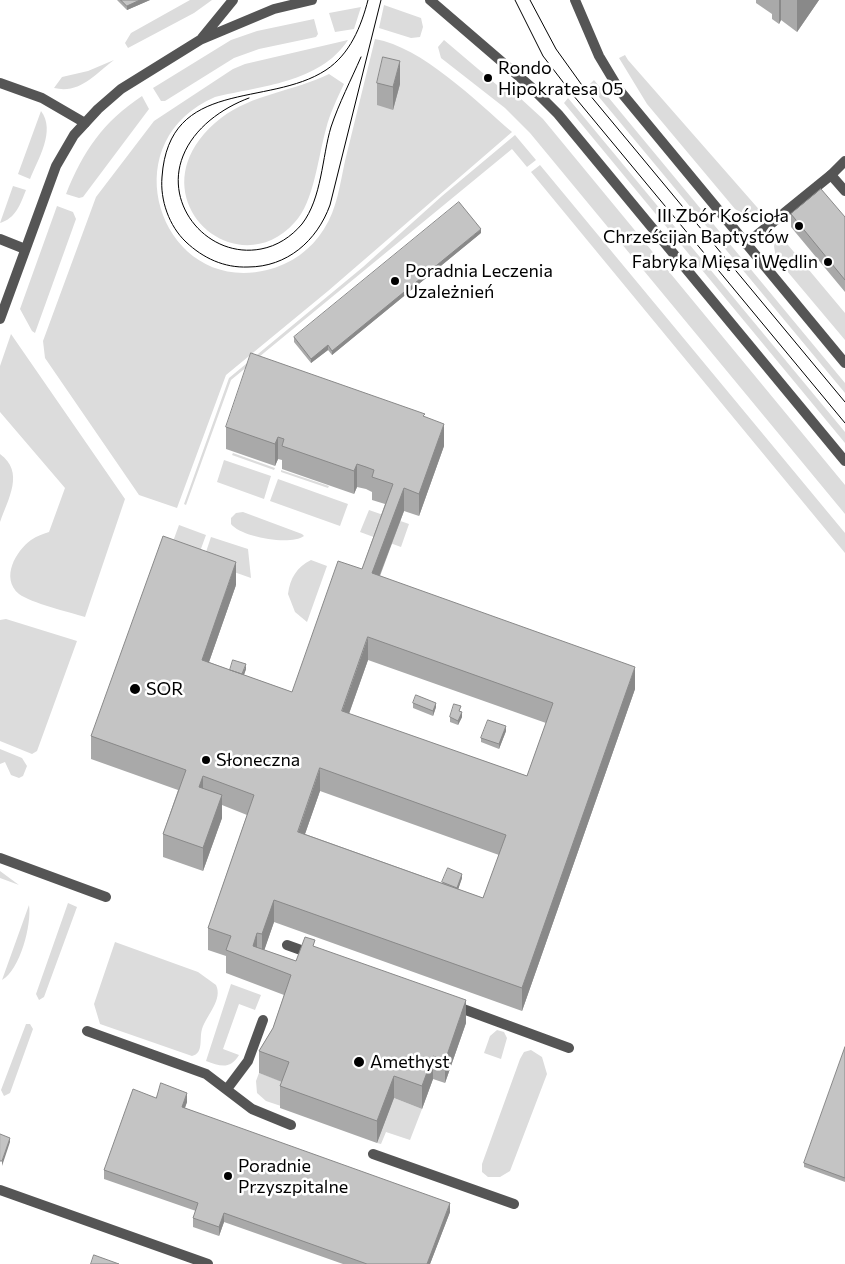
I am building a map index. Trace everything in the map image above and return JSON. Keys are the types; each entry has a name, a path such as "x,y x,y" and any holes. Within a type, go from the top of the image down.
{"street":[{"path":"200,40 233,0"},
{"path":"0,319 56,166 66,147 85,123 121,89 200,40 274,9 312,0"},
{"path":"430,0 530,86 558,114 845,461"},
{"path":"575,0 599,56 620,91 845,363"},
{"path":"0,83 42,98 85,123"},
{"path":"746,244 831,175 845,161"},
{"path":"831,175 845,192"},
{"path":"0,239 25,249"},
{"path":"0,858 106,897"},
{"path":"287,946 325,959"},
{"path":"446,1003 569,1048"},
{"path":"227,1089 248,1061 263,1020"},
{"path":"87,1031 206,1074 252,1109 291,1125"},
{"path":"373,1154 514,1204"},
{"path":"0,1190 208,1264"}],"shaded area":[{"path":"190,0 212,0 194,13 128,48 125,43 131,33"},
{"path":"384,5 421,18 423,27 420,37 411,38 379,28"},
{"path":"361,7 354,29 335,32 329,13"},
{"path":"314,19 318,34 316,37 259,49 234,58 165,101 161,101 153,88 231,40 257,31"},
{"path":"375,39 393,44 430,64 465,91 512,132 328,291 226,375 177,508 139,495 45,358 43,341 96,197 154,121 233,69 245,64 348,40 322,66 305,74 269,85 215,97 182,119 163,147 157,179 162,211 176,239 200,260 230,272 267,270 292,260 307,250 319,237 332,213 338,196"},
{"path":"444,40 504,91 508,87 543,119 845,485 845,514 530,133 505,108 441,58 438,47"},
{"path":"625,55 763,214 748,217 735,209 647,104 619,58"},
{"path":"114,60 79,86 63,89 54,88 62,77 88,71"},
{"path":"329,74 344,84 330,117 315,178 307,203 301,213 295,222 270,240 245,245 220,239 200,223 187,201 185,175 195,146 221,118 246,103"},
{"path":"594,80 845,383 845,393 589,85"},
{"path":"142,96 149,109 83,197 79,198 66,194 87,151 105,127"},
{"path":"568,98 845,432 845,443 564,103"},
{"path":"41,111 47,127 46,136 41,154 30,179 18,174"},
{"path":"515,135 536,160 527,167 512,149 231,380 186,505 184,504 229,378 363,267 442,196"},
{"path":"540,165 845,533 845,553 531,172"},
{"path":"13,186 26,190 14,214 0,223"},
{"path":"57,206 73,212 76,219 35,333 20,309"},
{"path":"778,233 845,313 845,340 776,258 774,246"},
{"path":"11,334 125,499 85,617 41,604 19,594 13,588 10,573 12,565 25,545 38,536 49,532 65,488 0,412 0,366"},
{"path":"233,453 275,468 274,470 232,455"},
{"path":"0,454 8,461 13,477 10,495 0,522"},
{"path":"224,460 271,476 264,499 217,482"},
{"path":"281,470 329,486 328,488 281,472"},
{"path":"278,479 348,504 340,526 270,501"},
{"path":"369,510 409,524 401,547 360,532"},
{"path":"243,512 304,536 297,539 277,540 245,533 236,529 231,524 231,518 236,513"},
{"path":"179,525 206,535 194,568 167,558"},
{"path":"211,537 248,549 251,578 203,561"},
{"path":"311,560 327,566 307,622 295,612 288,594 290,583 295,574"},
{"path":"6,619 77,641 37,751 32,754 0,741 0,620"},
{"path":"0,749 22,758 27,766 23,776 19,778 11,775 5,762 0,764"},
{"path":"0,871 19,885 0,878"},
{"path":"68,903 77,907 44,997 39,1000 36,994"},
{"path":"29,905 29,923 23,946 14,967 2,980"},
{"path":"115,942 198,972 216,985 218,991 216,1002 204,1023 200,1049 196,1054 192,1056 100,1024 94,1004"},
{"path":"231,984 261,995 255,1010 239,1004 223,1049 239,1055 232,1063 224,1066 206,1061"},
{"path":"26,1024 30,1024 33,1029 10,1093 4,1096 1,1090"},
{"path":"497,1030 504,1032 507,1038 501,1059 484,1053 490,1036"},
{"path":"531,1050 542,1057 547,1074 510,1171 500,1177 488,1177 482,1172 482,1164 520,1059 524,1052"},
{"path":"259,1073 289,1084 281,1106 266,1101 257,1093 256,1081"},
{"path":"394,1098 422,1109 410,1140 386,1132 381,1144 377,1143"}],"building":[{"path":"121,0 140,0 127,6"},
{"path":"383,57 400,61 393,87 377,83"},
{"path":"821,189 845,217 845,280 791,214"},
{"name":"Poradnia Leczenia Uzależnień","path":"459,202 481,229 332,351 328,345 311,359 294,337"},
{"path":"251,353 425,414 423,416 444,424 419,494 404,488 372,573 635,667 522,988 274,900 262,934 257,933 253,946 296,961 305,937 315,940 313,946 466,1000 445,1061 433,1056 422,1086 394,1076 377,1121 280,1086 289,1062 259,1051 273,1028 291,975 226,950 231,936 208,928 254,795 203,776 199,787 222,795 203,848 163,834 186,770 91,736 163,536 236,562 202,660 292,692 338,561 362,569 393,484 372,477 374,470 366,467 357,464 354,471 282,446 284,439 278,437 275,444 226,427","holes":["368,637 553,703 527,776 342,711","320,768 506,835 483,898 298,832"]},
{"path":"233,660 246,664 242,674 230,670"},
{"path":"416,695 436,703 433,711 413,703"},
{"path":"454,704 461,706 459,711 462,712 458,721 450,717"},
{"path":"488,720 506,726 499,744 481,738"},
{"path":"448,868 462,874 457,888 442,882"},
{"path":"845,1047 845,1178 804,1163"},
{"name":"Poradnie Przyszpitalne","path":"161,1083 187,1093 182,1107 450,1203 427,1264 367,1264 224,1213 219,1227 193,1218 198,1203 104,1170 133,1089 156,1098"},
{"path":"0,1134 10,1138 2,1161 0,1161"},
{"path":"94,1255 119,1264 91,1264"}],"tram line":[{"path":"368,0 358,30 348,48 326,70 303,81 277,89 225,100 202,109 182,123 169,145 162,177 164,203 170,220 180,236 199,253 214,261 231,266 262,266 288,257 299,250 317,230 330,205 381,0"},
{"path":"515,0 543,56 573,95 845,423"},
{"path":"530,0 556,49 584,88 845,402"},
{"path":"249,98 219,113 202,128 188,146 178,175 179,193 185,210 195,225 208,237 224,246 242,250 267,248 278,243 298,229 309,214 318,190 331,127 361,57"}],"place":[{"name":"Rondo Hipokratesa 05","path":"488,78"},
{"name":"III Zbór Kościoła Chrześcijan Baptystów","path":"799,226"},
{"name":"Fabryka Mięsa i Wędlin","path":"828,262"},
{"name":"Poradnia Leczenia Uzależnień","path":"395,281"},
{"name":"SOR","path":"135,689"},
{"name":"Słoneczna","path":"206,760"},
{"name":"Amethyst","path":"359,1062"},
{"name":"Poradnie Przyszpitalne","path":"228,1176"}]}
